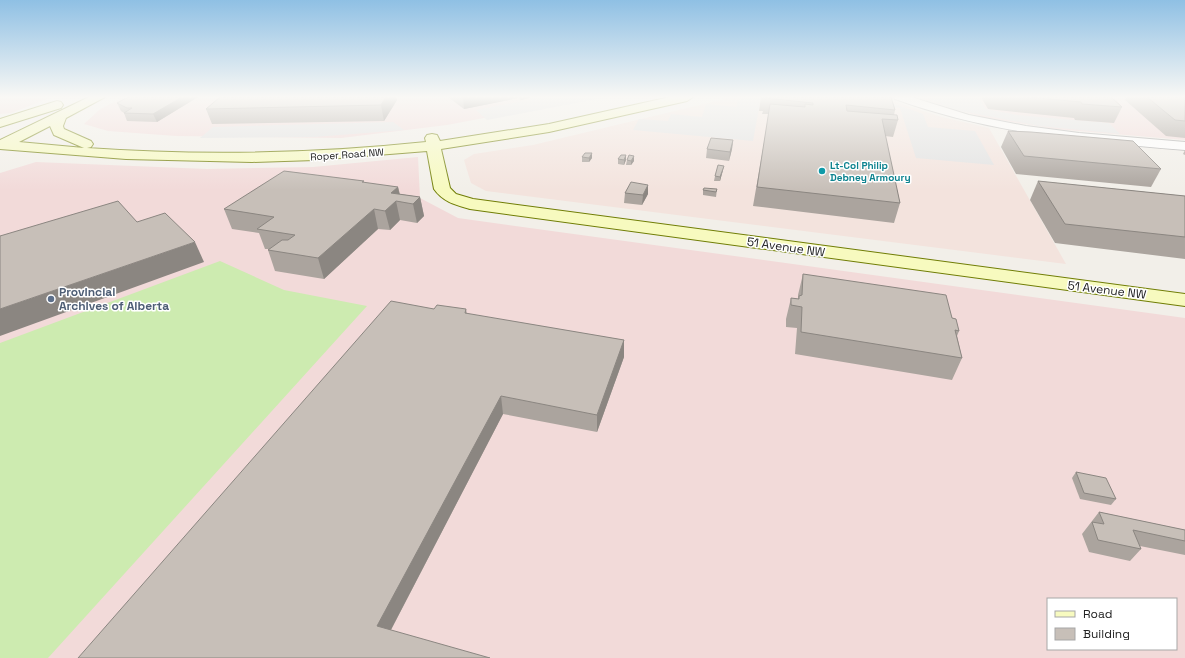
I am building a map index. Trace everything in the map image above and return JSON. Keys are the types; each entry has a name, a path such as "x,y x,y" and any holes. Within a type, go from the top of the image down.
{"main road":[{"path":"1,137 19,128"},
{"path":"1,137 18,136 36,128"},
{"path":"57,128 59,132 86,144"},
{"name":"Roper Road NW","path":"1,137 71,152 162,158 246,159 360,153 433,142 505,128"},
{"name":"Roper Road NW","path":"18,136 86,144 150,148 234,150 433,142 529,132 548,128"},
{"name":"51 Avenue NW","path":"433,142 442,189 450,197 470,204 1185,300"},
{"path":"11,158 71,152"}],"street":[{"path":"1016,128 1071,136 1185,146"}],"shaded area":[{"path":"97,128 425,128 341,138 176,136 108,131"},
{"path":"212,128 401,128 404,130 314,137 200,138"},
{"path":"605,128 988,128 1066,264 486,191 471,183 464,160 474,154 533,145"},
{"path":"634,128 755,128 753,141 633,130"},
{"path":"906,128 936,128 975,131 994,165 916,158"},
{"path":"1047,128 1185,128 1185,140"},
{"path":"1056,128 1114,128 1120,134"},
{"path":"418,157 420,198 458,218 1185,318 1185,658 0,658 0,173 36,162 207,169 313,167"}],"green space":[{"path":"220,261 284,290 367,306 48,658 0,658 0,343"}],"building":[{"name":"Lt-Col Philip Debney Armoury","path":"766,128 884,128 900,203 757,187"},
{"path":"1008,131 1133,141 1161,169 1024,156"},
{"path":"711,138 733,140 730,152 707,149"},
{"path":"585,153 592,153 589,158 582,157"},
{"path":"621,155 626,155 624,160 618,159"},
{"path":"629,155 634,156 631,161 627,160"},
{"path":"718,165 724,166 720,177 715,176"},
{"path":"284,171 364,181 362,182 398,187 391,193 420,197 413,204 396,201 385,211 374,209 318,258 268,250 282,240 288,240 295,235 257,229 274,217 224,209"},
{"path":"1038,181 1185,196 1185,237 1065,224"},
{"path":"631,182 648,185 643,195 625,193"},
{"path":"704,188 717,189 716,192 703,190"},
{"path":"118,201 137,222 165,213 195,242 0,309 0,236"},
{"path":"803,274 946,295 952,318 956,319 959,331 955,330 962,358 801,332 802,307 791,305 791,298 799,299 799,296 802,295"},
{"path":"391,301 434,309 437,305 466,309 465,313 624,340 597,415 501,396 377,626 490,658 78,658"},
{"path":"1076,472 1106,478 1116,499 1084,493"},
{"path":"1099,512 1185,530 1185,541 1133,530 1141,549 1098,540 1092,522 1104,524"}],"place":[{"name":"Lt-Col Philip Debney Armoury","path":"822,171"},
{"name":"Provincial Archives of Alberta","path":"51,299"}]}
